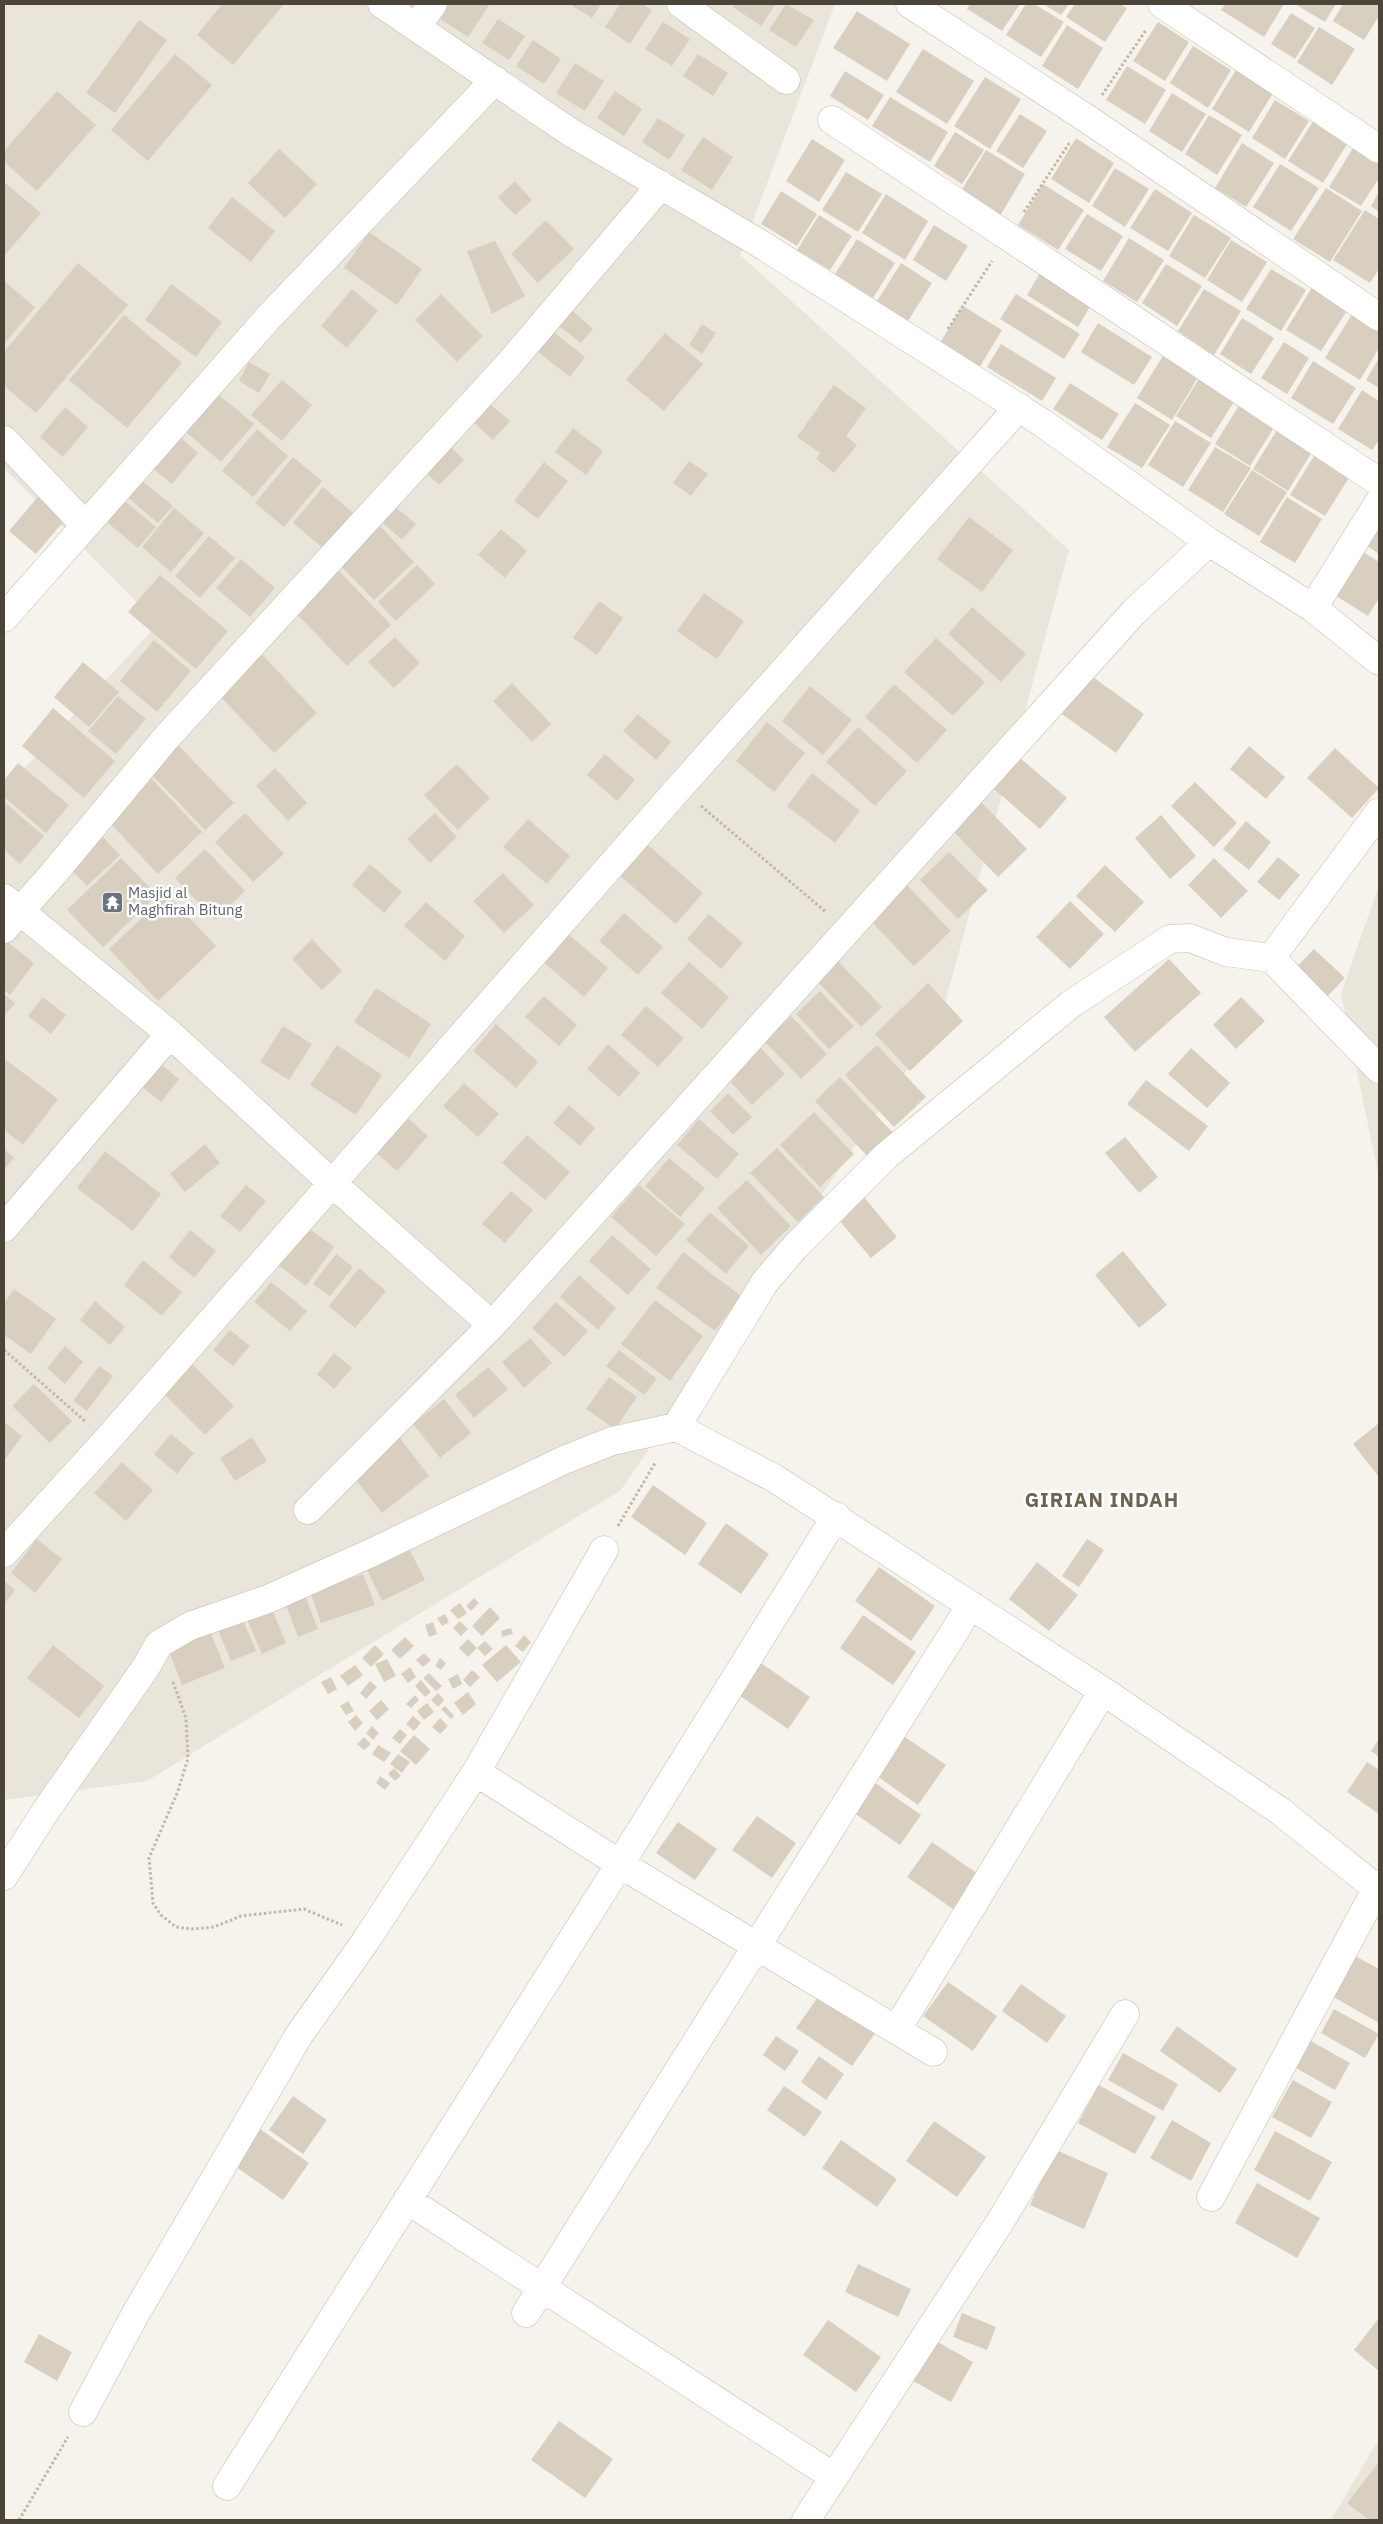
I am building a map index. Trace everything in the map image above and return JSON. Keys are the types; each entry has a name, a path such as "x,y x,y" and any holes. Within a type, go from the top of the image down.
{"street":[{"path":"382,4 570,132 759,243 933,351 1018,407 1209,542 1313,608 1379,661"},
{"path":"416,27 433,4"},
{"path":"681,4 786,80"},
{"path":"910,4 1086,118 1379,317"},
{"path":"1163,4 1379,149"},
{"path":"4,618 269,317 495,80"},
{"path":"832,120 1379,482"},
{"path":"492,1325 332,1183 170,1034 9,913 166,738 510,363 661,185"},
{"path":"4,1553 107,1440 679,788 1018,407"},
{"path":"4,440 85,525"},
{"path":"1313,608 1379,502"},
{"path":"308,1510 492,1325 1134,612 1209,542"},
{"path":"1271,958 1379,812"},
{"path":"676,1428 765,1282 795,1247 887,1155 1071,1004 1170,939 1190,938 1226,952 1271,958 1379,1069"},
{"path":"4,1228 170,1034"},
{"path":"4,1876 46,1810 146,1667 159,1644 190,1626 268,1599 364,1556 564,1460 612,1441 676,1428 774,1478 836,1516 1104,1691 1280,1811 1377,1886 1210,2197"},
{"path":"228,2486 620,1864 836,1516"},
{"path":"83,2412 136,2313 298,2035 365,1942 476,1772 604,1550"},
{"path":"526,2313 970,1605"},
{"path":"897,2029 1104,1691"},
{"path":"476,1772 620,1864 933,2052"},
{"path":"806,2520 1000,2222 1125,2014"},
{"path":"408,2200 541,2289 834,2477"}],"path":[{"path":"933,351 1163,4"},
{"path":"679,788 848,930"},
{"path":"4,1350 107,1440"},
{"path":"604,1550 676,1428"},
{"path":"159,1644 186,1718 188,1758 178,1791 149,1858 153,1903 161,1915 176,1927 192,1930 214,1928 241,1916 304,1910 332,1920 365,1942"},
{"path":"19,2520 83,2412"}],"shaded area":[{"path":"4,4 835,4 740,255 1069,550 940,1021 621,1490 147,1781 4,1800 4,790 158,624 4,468"},
{"path":"1379,885 1379,1178 1341,994"},
{"path":"1379,2439 1379,2520 1331,2520"}],"building":[{"path":"222,4 284,4 233,65 197,35"},
{"path":"442,4 490,4 468,37 434,15"},
{"path":"569,4 601,4 592,18"},
{"path":"620,4 642,4 652,10 630,44 605,27"},
{"path":"735,4 776,4 761,26 733,7"},
{"path":"786,4 814,20 796,47 769,30"},
{"path":"970,4 1020,4 1002,31 967,9"},
{"path":"1026,4 1034,4 1064,22 1041,57 1006,35"},
{"path":"1043,4 1069,4 1061,15"},
{"path":"1075,4 1120,4 1127,8 1105,42 1066,17"},
{"path":"1225,4 1284,4 1264,37 1221,10"},
{"path":"1295,4 1336,4 1325,22"},
{"path":"1343,4 1379,4 1379,16 1364,40 1333,21"},
{"path":"857,11 910,44 887,81 833,48"},
{"path":"1291,13 1315,28 1295,59 1271,44"},
{"path":"498,19 525,36 509,60 482,43"},
{"path":"139,20 167,40 115,113 86,93"},
{"path":"663,22 690,39 672,66 645,49"},
{"path":"1158,22 1189,42 1165,81 1133,61"},
{"path":"1067,25 1103,48 1078,89 1042,66"},
{"path":"1319,27 1355,49 1332,85 1297,62"},
{"path":"533,40 561,59 544,84 516,66"},
{"path":"1193,46 1231,70 1208,108 1170,83"},
{"path":"923,49 974,81 947,124 896,92"},
{"path":"175,54 212,85 148,161 111,130"},
{"path":"698,54 728,73 713,96 683,76"},
{"path":"575,63 604,81 585,111 556,93"},
{"path":"1127,66 1166,90 1145,124 1106,100"},
{"path":"1236,70 1273,93 1249,132 1212,109"},
{"path":"845,71 884,95 868,120 830,96"},
{"path":"985,77 1021,99 990,149 954,126"},
{"path":"57,91 96,125 37,191 4,162 4,151"},
{"path":"615,91 642,109 624,136 597,118"},
{"path":"1172,93 1206,114 1182,152 1149,131"},
{"path":"890,97 948,132 930,162 872,126"},
{"path":"1275,100 1309,121 1285,159 1252,138"},
{"path":"1020,114 1047,131 1023,168 996,151"},
{"path":"1209,115 1242,135 1217,175 1185,154"},
{"path":"658,118 685,135 669,160 642,142"},
{"path":"1314,120 1349,141 1323,183 1288,161"},
{"path":"955,132 984,150 962,184 934,166"},
{"path":"703,137 733,157 712,190 681,170"},
{"path":"1076,138 1114,163 1089,203 1051,179"},
{"path":"812,139 845,160 819,202 786,181"},
{"path":"1242,143 1274,163 1246,207 1215,188"},
{"path":"1353,148 1379,164 1379,178 1361,206 1329,187"},
{"path":"279,149 317,184 285,218 248,183"},
{"path":"986,150 1025,174 997,221 958,196"},
{"path":"1280,164 1319,188 1291,231 1253,207"},
{"path":"1115,168 1149,189 1125,227 1092,206"},
{"path":"846,172 882,194 858,232 822,210"},
{"path":"515,181 532,200 515,215 498,197"},
{"path":"4,182 41,213 4,256"},
{"path":"1043,184 1084,210 1058,250 1018,225"},
{"path":"1326,188 1362,211 1330,262 1293,239"},
{"path":"1155,189 1192,213 1168,251 1130,228"},
{"path":"781,191 817,214 797,246 761,224"},
{"path":"1379,192 1379,212 1371,206"},
{"path":"886,194 928,221 905,260 862,233"},
{"path":"232,197 275,231 251,262 208,228"},
{"path":"1365,210 1379,219 1379,269 1370,283 1333,260"},
{"path":"1087,214 1123,236 1101,271 1065,249"},
{"path":"819,215 852,236 830,270 797,250"},
{"path":"1194,215 1231,238 1205,278 1169,256"},
{"path":"546,220 574,249 538,283 511,254"},
{"path":"934,225 968,246 946,281 913,260"},
{"path":"369,232 422,269 397,305 344,268"},
{"path":"1129,238 1164,260 1137,302 1103,281"},
{"path":"857,239 895,263 873,298 835,274"},
{"path":"1231,240 1267,262 1242,302 1207,280"},
{"path":"495,241 525,296 492,314 467,251"},
{"path":"78,263 128,305 36,413 4,386 4,352"},
{"path":"901,263 932,283 908,321 877,301"},
{"path":"1166,264 1202,286 1177,326 1142,303"},
{"path":"1271,269 1306,290 1281,331 1246,309"},
{"path":"1040,273 1091,305 1078,327 1027,295"},
{"path":"4,281 35,307 4,344"},
{"path":"1316,281 1352,303 1321,351 1286,330"},
{"path":"171,284 222,322 196,357 145,320"},
{"path":"352,289 378,311 347,348 321,326"},
{"path":"1204,289 1241,311 1214,355 1178,331"},
{"path":"441,294 483,336 457,362 415,320"},
{"path":"1016,294 1080,334 1064,359 1000,319"},
{"path":"963,306 1002,330 979,368 939,344"},
{"path":"568,307 593,329 581,343 555,323"},
{"path":"1354,311 1379,327 1379,348 1360,380 1325,358"},
{"path":"124,315 182,363 127,428 69,380"},
{"path":"1242,318 1274,338 1251,374 1220,354"},
{"path":"1098,323 1152,357 1134,385 1081,352"},
{"path":"702,324 716,333 702,354 689,345"},
{"path":"548,328 585,357 570,377 533,348"},
{"path":"665,333 703,364 664,411 626,380"},
{"path":"1284,342 1309,358 1287,394 1261,378"},
{"path":"1001,344 1056,378 1042,401 987,367"},
{"path":"1164,354 1199,376 1172,420 1137,398"},
{"path":"1379,358 1379,388 1366,380"},
{"path":"1313,361 1356,388 1333,424 1291,398"},
{"path":"249,362 270,374 259,393 239,381"},
{"path":"1203,372 1239,394 1211,438 1176,416"},
{"path":"282,380 312,405 282,441 251,415"},
{"path":"1070,383 1119,414 1102,440 1053,409"},
{"path":"834,385 866,408 846,436 857,445 834,473 816,459 820,453 797,437"},
{"path":"211,388 254,424 221,462 179,426"},
{"path":"1362,390 1379,401 1379,440 1372,450 1338,429"},
{"path":"484,399 510,421 493,440 469,418"},
{"path":"1243,399 1278,421 1250,466 1215,444"},
{"path":"1135,403 1170,425 1142,468 1107,447"},
{"path":"65,407 88,427 63,457 40,437"},
{"path":"1175,421 1211,443 1183,487 1148,465"},
{"path":"1280,425 1315,447 1288,491 1253,469"},
{"path":"573,428 603,451 586,475 555,452"},
{"path":"171,429 198,453 172,484 144,461"},
{"path":"257,429 288,456 253,497 222,471"},
{"path":"446,442 464,460 439,485 421,468"},
{"path":"1215,447 1251,468 1223,512 1188,490"},
{"path":"1317,451 1352,473 1325,516 1290,495"},
{"path":"293,457 322,481 284,527 255,503"},
{"path":"689,461 708,474 691,496 673,483"},
{"path":"544,462 568,481 538,519 514,501"},
{"path":"1252,470 1287,492 1259,536 1224,514"},
{"path":"135,475 173,506 158,523 121,492"},
{"path":"323,487 353,513 323,548 293,523"},
{"path":"42,492 69,515 36,554 9,531"},
{"path":"120,497 156,527 138,548 102,518"},
{"path":"1287,497 1322,519 1295,563 1260,542"},
{"path":"386,499 416,524 402,540 373,514"},
{"path":"174,508 204,533 171,572 142,547"},
{"path":"969,517 1013,550 982,592 937,559"},
{"path":"1379,524 1379,554 1366,545"},
{"path":"379,525 414,562 374,600 338,563"},
{"path":"501,529 527,551 505,578 478,555"},
{"path":"209,536 235,558 200,598 175,576"},
{"path":"1360,550 1379,562 1379,598 1368,616 1333,594"},
{"path":"241,559 275,588 250,617 216,588"},
{"path":"417,565 435,584 396,621 378,602"},
{"path":"337,569 391,625 347,666 293,610"},
{"path":"160,575 228,631 196,669 128,612"},
{"path":"704,593 744,621 717,659 677,631"},
{"path":"599,601 623,618 597,655 573,638"},
{"path":"972,607 1026,654 1001,682 948,634"},
{"path":"395,637 420,663 394,688 368,662"},
{"path":"936,638 985,682 953,716 904,672"},
{"path":"154,640 191,671 157,712 120,681"},
{"path":"259,651 317,713 274,753 216,692"},
{"path":"83,662 119,692 89,727 54,697"},
{"path":"1090,675 1144,714 1116,753 1062,714"},
{"path":"512,683 551,724 532,742 493,701"},
{"path":"894,684 947,730 917,763 865,717"},
{"path":"810,686 852,720 823,755 782,721"},
{"path":"118,696 146,719 116,754 88,731"},
{"path":"53,708 115,761 84,798 22,746"},
{"path":"638,714 671,742 656,760 623,731"},
{"path":"767,722 805,753 774,792 736,761"},
{"path":"858,727 907,771 875,806 826,762"},
{"path":"175,742 234,803 205,830 146,769"},
{"path":"1249,746 1285,777 1266,799 1230,769"},
{"path":"1335,748 1379,788 1352,818 1307,778"},
{"path":"605,754 635,780 617,801 587,775"},
{"path":"1020,758 1067,798 1040,829 994,789"},
{"path":"18,763 69,805 46,833 4,797 4,780"},
{"path":"457,764 490,798 458,830 424,795"},
{"path":"275,768 307,803 288,821 256,786"},
{"path":"812,773 860,811 835,843 787,806"},
{"path":"150,777 202,832 158,874 106,819"},
{"path":"1195,782 1237,823 1214,847 1171,806"},
{"path":"980,801 1027,849 998,877 951,829"},
{"path":"4,802 44,836 20,864 4,850"},
{"path":"245,813 284,854 253,882 215,842"},
{"path":"435,813 457,837 430,863 407,839"},
{"path":"1161,815 1196,856 1170,879 1135,838"},
{"path":"528,819 570,856 547,884 503,847"},
{"path":"1246,821 1271,842 1249,870 1223,849"},
{"path":"99,833 120,855 87,886 66,864"},
{"path":"648,845 703,893 676,924 620,876"},
{"path":"205,849 245,891 215,920 175,878"},
{"path":"949,852 988,890 958,919 920,880"},
{"path":"1278,857 1300,875 1279,900 1257,882"},
{"name":"Masjid al Maghfirah Bitung","path":"121,858 157,895 103,947 67,910"},
{"path":"1214,858 1248,891 1221,918 1188,885"},
{"path":"370,864 402,892 384,913 352,885"},
{"path":"1105,865 1144,902 1115,932 1076,896"},
{"path":"503,873 534,905 504,933 473,901"},
{"path":"905,883 951,931 914,966 868,918"},
{"path":"167,894 216,946 158,1001 109,949"},
{"path":"1070,901 1104,934 1070,969 1036,937"},
{"path":"426,902 465,936 445,961 404,926"},
{"path":"624,913 663,947 638,975 599,941"},
{"path":"709,914 743,943 721,969 687,939"},
{"path":"566,932 608,968 584,997 541,960"},
{"path":"4,939 34,963 10,995 4,990"},
{"path":"312,939 342,971 322,990 292,959"},
{"path":"1314,949 1345,978 1321,1003 1290,974"},
{"path":"835,958 882,1007 861,1027 814,978"},
{"path":"1169,959 1201,993 1135,1052 1104,1017"},
{"path":"689,962 729,997 702,1029 661,993"},
{"path":"928,983 963,1021 910,1071 875,1034"},
{"path":"376,988 431,1024 409,1058 354,1022"},
{"path":"820,991 854,1026 829,1049 796,1014"},
{"path":"4,994 15,1003 4,1016"},
{"path":"544,996 577,1025 559,1046 525,1017"},
{"path":"43,997 66,1015 51,1034 28,1016"},
{"path":"1241,997 1265,1021 1236,1049 1213,1025"},
{"path":"646,1006 684,1038 658,1067 621,1035"},
{"path":"791,1016 827,1054 801,1079 764,1041"},
{"path":"496,1024 538,1062 516,1088 473,1051"},
{"path":"283,1026 312,1044 289,1080 260,1062"},
{"path":"608,1044 640,1073 619,1097 587,1069"},
{"path":"337,1045 382,1075 356,1115 310,1085"},
{"path":"877,1045 926,1097 894,1127 845,1075"},
{"path":"760,1047 785,1074 752,1105 726,1077"},
{"path":"1191,1048 1230,1083 1207,1108 1168,1074"},
{"path":"6,1060 58,1099 23,1145 4,1130 4,1063"},
{"path":"158,1062 179,1079 161,1102 140,1085"},
{"path":"840,1077 895,1135 870,1159 815,1101"},
{"path":"1146,1080 1208,1126 1189,1151 1127,1104"},
{"path":"464,1083 499,1114 478,1137 443,1106"},
{"path":"728,1093 752,1117 733,1135 710,1111"},
{"path":"569,1105 595,1128 580,1146 553,1123"},
{"path":"814,1112 854,1154 820,1187 780,1145"},
{"path":"404,1115 428,1136 397,1171 373,1150"},
{"path":"699,1119 739,1154 717,1179 677,1145"},
{"path":"527,1135 570,1172 545,1200 502,1163"},
{"path":"1125,1137 1158,1177 1139,1193 1105,1153"},
{"path":"205,1144 220,1163 185,1192 170,1174"},
{"path":"777,1148 824,1197 798,1222 750,1173"},
{"path":"4,1149 14,1158 4,1170"},
{"path":"105,1151 161,1194 133,1231 77,1188"},
{"path":"669,1158 705,1188 680,1217 645,1186"},
{"path":"747,1180 791,1226 761,1255 717,1208"},
{"path":"246,1185 266,1201 240,1232 220,1216"},
{"path":"639,1185 685,1224 656,1256 611,1217"},
{"path":"511,1191 533,1210 505,1243 482,1224"},
{"path":"859,1191 897,1237 871,1258 833,1213"},
{"path":"710,1212 749,1246 726,1274 686,1240"},
{"path":"302,1223 334,1247 306,1286 273,1261"},
{"path":"190,1230 216,1251 194,1278 169,1257"},
{"path":"612,1235 651,1269 628,1295 589,1261"},
{"path":"1123,1251 1167,1305 1139,1328 1095,1275"},
{"path":"683,1252 741,1296 715,1331 656,1288"},
{"path":"336,1254 353,1267 330,1296 313,1284"},
{"path":"143,1260 182,1292 162,1316 124,1285"},
{"path":"359,1268 386,1291 355,1328 329,1306"},
{"path":"579,1275 616,1308 598,1330 560,1297"},
{"path":"271,1282 307,1311 290,1331 254,1302"},
{"path":"14,1289 56,1319 31,1354 4,1335 4,1303"},
{"path":"655,1300 703,1336 670,1381 621,1344"},
{"path":"95,1301 125,1327 110,1345 80,1320"},
{"path":"556,1302 588,1331 564,1357 532,1328"},
{"path":"230,1330 250,1346 233,1366 213,1350"},
{"path":"530,1338 552,1363 524,1388 502,1362"},
{"path":"65,1346 83,1362 65,1384 47,1368"},
{"path":"619,1350 657,1379 644,1395 606,1366"},
{"path":"334,1353 352,1368 334,1389 317,1374"},
{"path":"190,1362 234,1406 205,1435 161,1391"},
{"path":"99,1366 113,1376 87,1411 73,1401"},
{"path":"488,1367 508,1389 474,1418 455,1395"},
{"path":"609,1377 637,1397 615,1429 586,1409"},
{"path":"34,1384 72,1421 50,1443 12,1406"},
{"path":"444,1399 471,1433 440,1458 413,1424"},
{"path":"4,1422 22,1436 4,1461"},
{"path":"1379,1423 1379,1477 1353,1444"},
{"path":"171,1434 194,1453 177,1474 154,1454"},
{"path":"252,1437 267,1461 235,1481 220,1458"},
{"path":"400,1438 429,1476 382,1513 352,1475"},
{"path":"122,1462 153,1490 126,1521 94,1493"},
{"path":"653,1485 707,1523 685,1555 631,1517"},
{"path":"726,1523 769,1554 741,1594 698,1564"},
{"path":"37,1539 62,1559 35,1593 11,1573"},
{"path":"1087,1539 1104,1550 1079,1587 1062,1576"},
{"path":"406,1543 425,1580 382,1601 364,1564"},
{"path":"1037,1562 1078,1595 1049,1631 1009,1599"},
{"path":"879,1567 935,1606 911,1641 855,1601"},
{"path":"363,1574 375,1605 321,1623 310,1592"},
{"path":"4,1581 15,1590 4,1604"},
{"path":"304,1593 318,1629 298,1637 284,1600"},
{"path":"474,1598 479,1603 471,1611 466,1606"},
{"path":"460,1603 467,1613 458,1619 450,1610"},
{"path":"270,1605 286,1643 262,1654 245,1615"},
{"path":"490,1607 500,1618 482,1636 472,1626"},
{"path":"240,1613 256,1651 231,1661 215,1623"},
{"path":"445,1614 449,1622 442,1626 437,1618"},
{"path":"863,1615 916,1652 893,1685 840,1648"},
{"path":"460,1621 468,1629 461,1636 453,1628"},
{"path":"433,1622 437,1634 429,1637 425,1625"},
{"path":"511,1628 513,1634 502,1637 501,1631"},
{"path":"209,1629 225,1668 182,1685 167,1646"},
{"path":"524,1635 531,1642 523,1652 515,1646"},
{"path":"405,1637 414,1646 400,1659 391,1650"},
{"path":"468,1639 477,1648 468,1657 459,1648"},
{"path":"485,1641 493,1649 485,1656 477,1648"},
{"path":"53,1645 104,1686 79,1718 27,1678"},
{"path":"375,1645 384,1654 371,1667 362,1658"},
{"path":"506,1645 521,1662 497,1682 482,1665"},
{"path":"424,1653 431,1660 423,1667 416,1660"},
{"path":"440,1658 446,1663 441,1670 435,1666"},
{"path":"387,1659 396,1676 384,1682 375,1664"},
{"path":"755,1659 810,1697 788,1729 733,1691"},
{"path":"355,1665 363,1675 348,1686 340,1676"},
{"path":"410,1667 416,1677 408,1683 401,1674"},
{"path":"472,1670 480,1677 470,1687 463,1680"},
{"path":"429,1673 442,1686 436,1691 423,1678"},
{"path":"458,1674 462,1684 453,1689 448,1679"},
{"path":"331,1677 337,1689 328,1694 321,1682"},
{"path":"421,1680 431,1692 425,1697 415,1686"},
{"path":"370,1681 377,1687 366,1699 360,1693"},
{"path":"468,1692 476,1704 463,1715 454,1703"},
{"path":"438,1693 444,1700 438,1707 431,1700"},
{"path":"415,1695 419,1700 411,1708 406,1704"},
{"path":"381,1700 389,1709 377,1720 369,1711"},
{"path":"348,1701 354,1711 346,1715 340,1706"},
{"path":"427,1703 434,1712 424,1720 417,1711"},
{"path":"445,1706 454,1716 451,1719 441,1709"},
{"path":"356,1715 363,1723 355,1731 348,1722"},
{"path":"413,1716 421,1723 414,1731 406,1724"},
{"path":"440,1718 448,1726 440,1734 432,1727"},
{"path":"372,1726 379,1733 373,1740 366,1733"},
{"path":"400,1729 407,1735 400,1744 392,1738"},
{"path":"414,1735 430,1749 416,1765 400,1751"},
{"path":"902,1735 946,1765 918,1805 874,1774"},
{"path":"364,1737 371,1744 364,1750 357,1744"},
{"path":"1379,1739 1379,1757 1371,1751"},
{"path":"378,1745 391,1753 384,1762 372,1754"},
{"path":"398,1754 410,1762 402,1773 390,1764"},
{"path":"1367,1762 1379,1770 1379,1814 1347,1792"},
{"path":"394,1768 401,1776 395,1781 388,1774"},
{"path":"380,1776 390,1783 385,1790 376,1783"},
{"path":"868,1778 921,1815 900,1845 847,1808"},
{"path":"757,1816 796,1843 772,1878 732,1850"},
{"path":"678,1822 717,1849 695,1880 656,1853"},
{"path":"932,1842 978,1874 953,1909 907,1877"},
{"path":"1355,1956 1379,1969 1379,2023 1332,1996"},
{"path":"948,1982 997,2016 973,2051 923,2016"},
{"path":"1021,1984 1066,2016 1047,2043 1002,2011"},
{"path":"821,1993 876,2032 852,2066 796,2028"},
{"path":"1334,2009 1379,2034 1365,2058 1321,2033"},
{"path":"1177,2026 1237,2069 1220,2093 1160,2051"},
{"path":"776,2036 799,2051 785,2071 763,2055"},
{"path":"1311,2041 1350,2063 1335,2090 1296,2068"},
{"path":"1123,2053 1178,2084 1163,2111 1108,2080"},
{"path":"819,2056 844,2074 826,2100 801,2082"},
{"path":"1293,2080 1332,2102 1311,2138 1272,2117"},
{"path":"1099,2085 1156,2117 1135,2154 1078,2123"},
{"path":"784,2086 822,2112 805,2137 767,2110"},
{"path":"293,2096 327,2120 303,2154 269,2130"},
{"path":"1172,2120 1211,2143 1191,2181 1150,2158"},
{"path":"934,2121 986,2157 957,2197 906,2161"},
{"path":"260,2129 309,2163 283,2200 235,2166"},
{"path":"1275,2131 1332,2162 1310,2201 1254,2170"},
{"path":"841,2140 897,2179 877,2207 822,2168"},
{"path":"1054,2149 1108,2173 1084,2229 1030,2205"},
{"path":"1257,2183 1320,2218 1297,2258 1235,2223"},
{"path":"858,2264 911,2289 898,2317 845,2292"},
{"path":"962,2313 996,2327 987,2350 953,2337"},
{"path":"1379,2318 1379,2371 1354,2350"},
{"path":"828,2320 881,2357 856,2392 803,2355"},
{"path":"39,2334 72,2352 57,2381 24,2362"},
{"path":"936,2341 973,2362 951,2402 913,2381"},
{"path":"559,2421 613,2459 585,2498 531,2460"},
{"path":"1379,2462 1379,2520 1369,2520 1347,2503"}],"place":[{"name":"Masjid al Maghfirah Bitung","path":"112,902"}],"district":[{"name":"GIRIAN INDAH","path":"1102,1500"}]}
